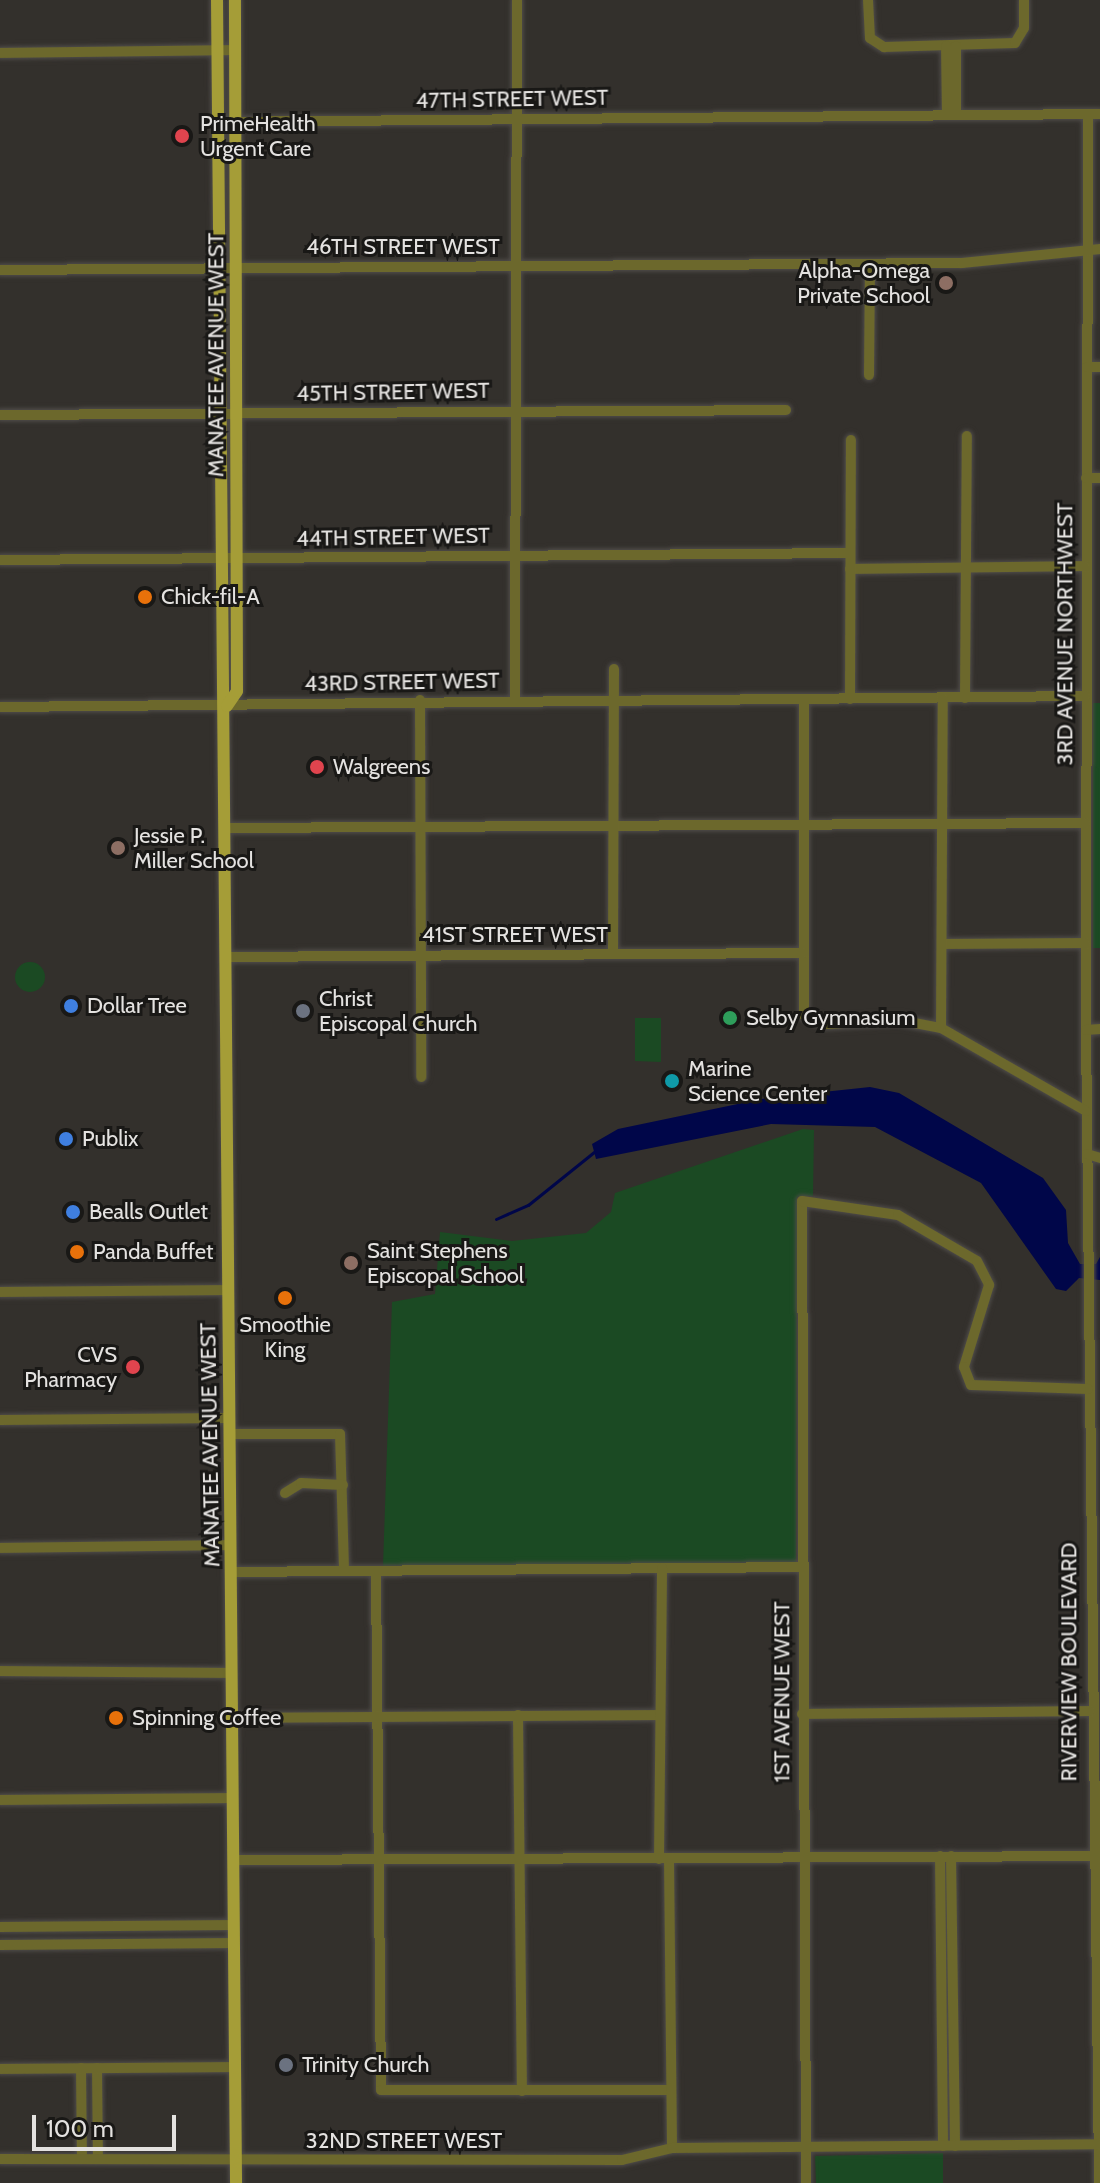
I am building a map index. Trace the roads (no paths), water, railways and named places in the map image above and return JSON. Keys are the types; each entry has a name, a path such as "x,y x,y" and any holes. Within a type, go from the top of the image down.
{"main road":[{"name":"MANATEE AVENUE WEST","path":"217,0 219,691 227,706 228,1290 236,2183"},
{"name":"MANATEE AVENUE WEST","path":"227,706 237,691 235,0"}],"street":[{"path":"515,701 517,0"},
{"path":"868,0 868,30 876,44 951,46 1019,40 1024,0"},
{"path":"951,46 951,115"},
{"path":"0,53 235,50"},
{"name":"47TH STREET WEST","path":"217,122 1094,114"},
{"name":"3RD AVENUE NORTHWEST","path":"1087,1154 1085,566 1088,249 1094,114"},
{"name":"46TH STREET WEST","path":"0,270 870,264 1100,249"},
{"path":"869,375 870,264"},
{"path":"1087,367 1100,367"},
{"name":"45TH STREET WEST","path":"0,415 786,410"},
{"path":"965,698 967,436"},
{"path":"850,699 851,440"},
{"path":"1086,478 1100,478"},
{"name":"44TH STREET WEST","path":"0,560 850,553"},
{"path":"850,569 1085,566"},
{"path":"613,954 614,669"},
{"name":"43RD STREET WEST","path":"0,707 227,706 420,700 1085,696"},
{"path":"941,1028 943,698"},
{"path":"804,699 807,1020 941,1028 1086,1111"},
{"path":"420,700 421,1077"},
{"path":"226,828 1085,823"},
{"path":"943,944 1085,943"},
{"name":"41ST STREET WEST","path":"227,957 804,953"},
{"path":"1086,1030 1100,1029"},
{"path":"1087,1154 1100,1158"},
{"name":"RIVERVIEW BOULEVARD","path":"1087,1154 1089,1711 1095,1856 1099,2183"},
{"name":"1ST AVENUE WEST","path":"806,2183 802,1858 802,1201 898,1215 977,1261 989,1285 964,1367 971,1385 1088,1389"},
{"path":"0,1292 228,1290"},
{"path":"0,1420 229,1418"},
{"path":"229,1434 337,1432 343,1485 344,1571"},
{"path":"285,1493 301,1483 343,1485"},
{"path":"0,1548 231,1545"},
{"path":"231,1572 801,1567"},
{"path":"662,1568 660,1715 672,2148"},
{"path":"376,1571 381,2090 671,2090"},
{"path":"0,1671 232,1673"},
{"path":"802,1714 1089,1711"},
{"path":"518,1715 522,2091"},
{"path":"232,1718 660,1715"},
{"path":"0,1800 233,1798"},
{"path":"945,1856 955,2146"},
{"path":"943,2146 945,1856"},
{"path":"233,1860 1095,1856"},
{"path":"0,1927 234,1925"},
{"path":"0,1945 234,1943"},
{"path":"0,2069 235,2067"},
{"path":"81,2068 82,2158"},
{"path":"97,2068 98,2158"},
{"name":"32ND STREET WEST","path":"0,2159 622,2160 672,2148 1099,2144"}],"waterway":[{"path":"496,1219 528,1205 594,1152"}],"place":[{"name":"PrimeHealth Urgent Care","path":"182,136"},
{"name":"Alpha-Omega Private School","path":"946,283"},
{"name":"Chick-fil-A","path":"145,597"},
{"name":"Walgreens","path":"317,767"},
{"name":"Jessie P. Miller School","path":"118,848"},
{"name":"Dollar Tree","path":"71,1006"},
{"name":"Christ Episcopal Church","path":"303,1011"},
{"name":"Selby Gymnasium","path":"730,1018"},
{"name":"Marine Science Center","path":"672,1081"},
{"name":"Publix","path":"66,1139"},
{"name":"Bealls Outlet","path":"73,1212"},
{"name":"Panda Buffet","path":"77,1252"},
{"name":"Saint Stephens Episcopal School","path":"351,1263"},
{"name":"Smoothie King","path":"285,1298"},
{"name":"CVS Pharmacy","path":"133,1367"},
{"name":"Spinning Coffee","path":"116,1718"},
{"name":"Trinity Church","path":"286,2065"}]}
